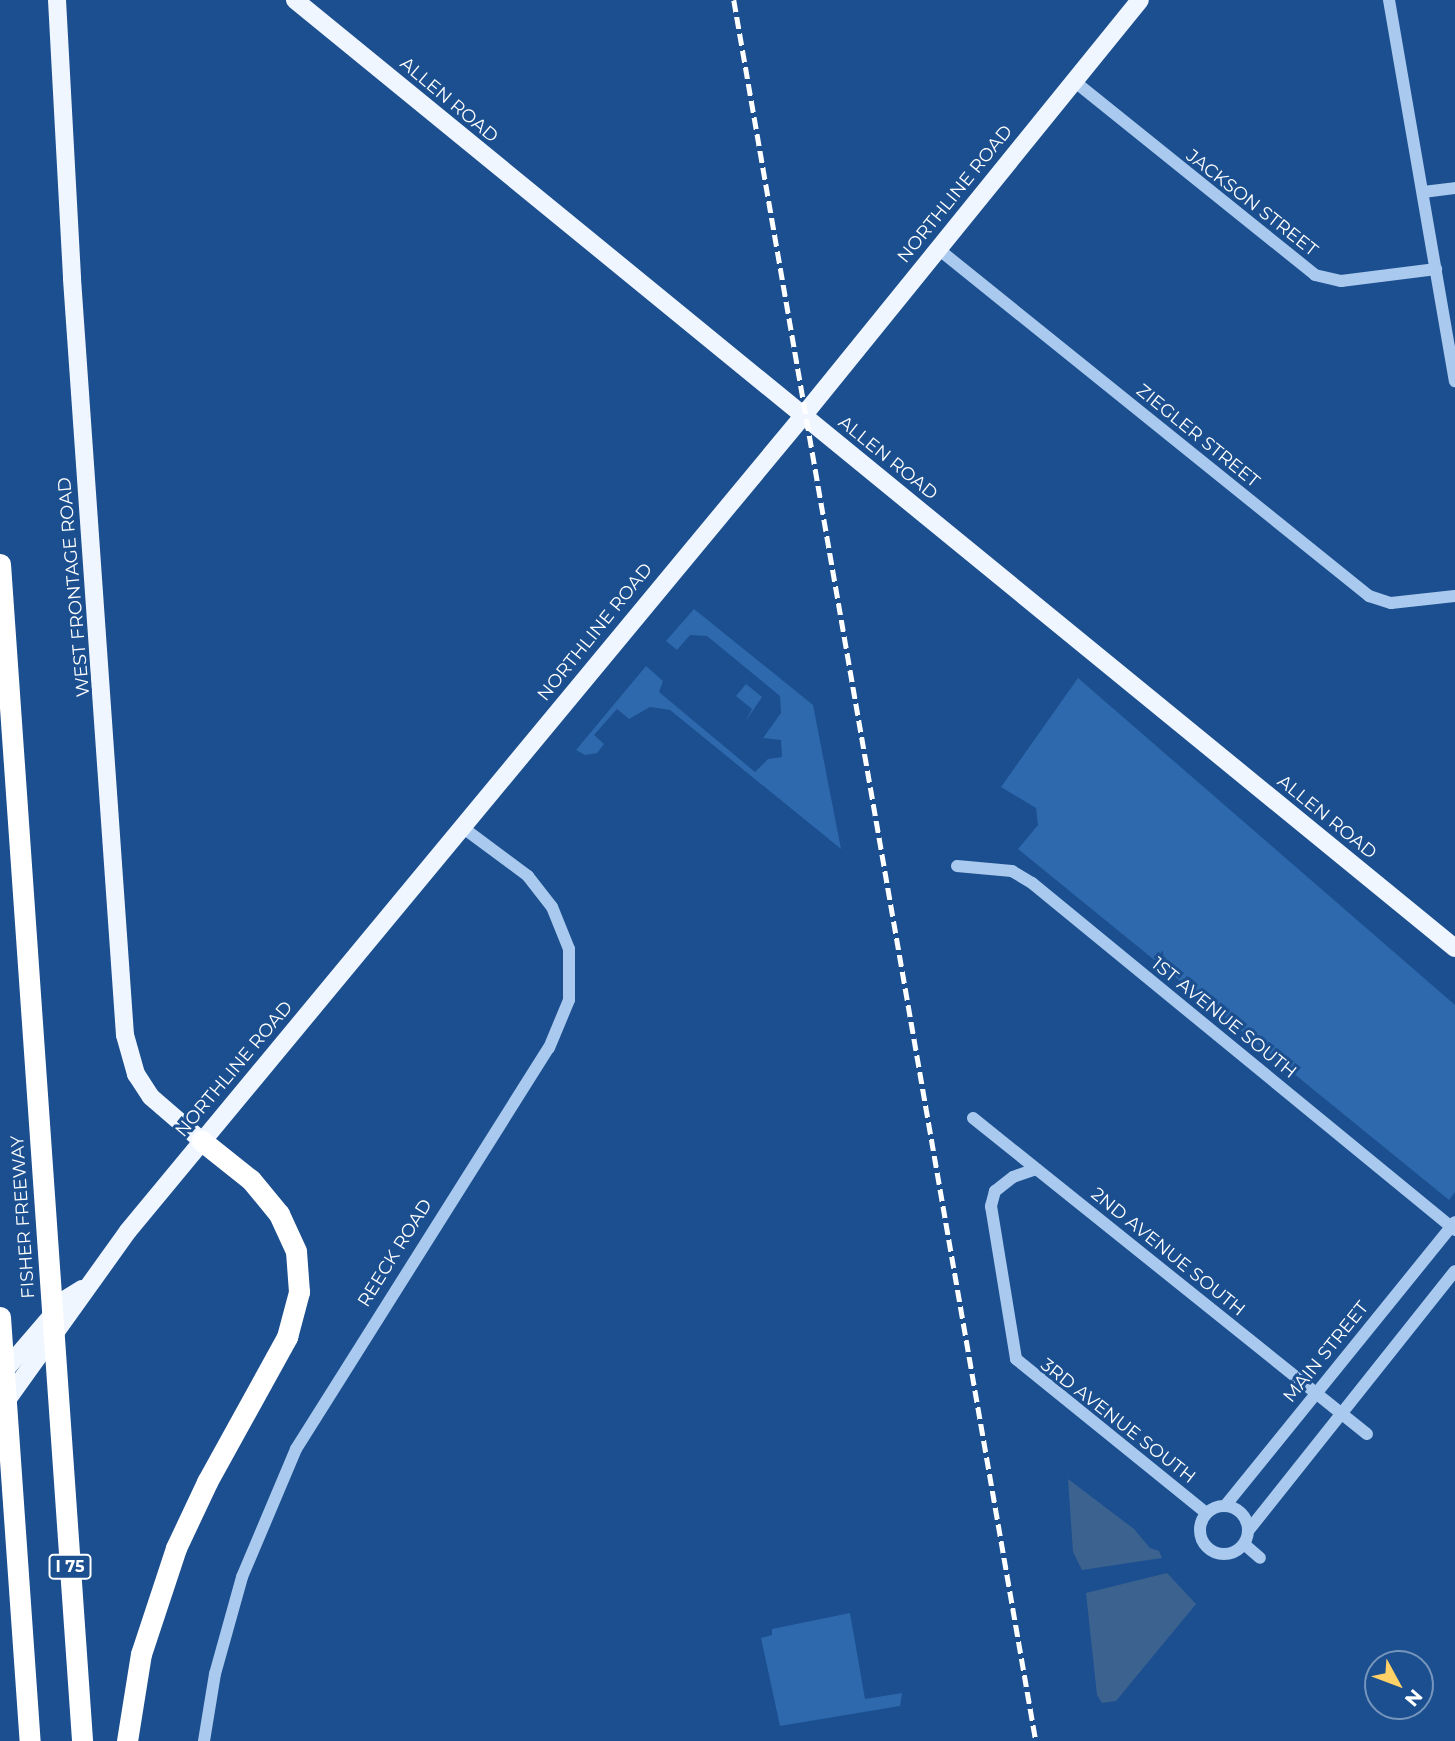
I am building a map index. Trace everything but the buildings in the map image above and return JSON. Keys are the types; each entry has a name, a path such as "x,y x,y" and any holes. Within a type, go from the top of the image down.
{"highway":[{"name":"FISHER FREEWAY","path":"0,564 82,1741"},
{"path":"127,1741 141,1654 176,1548 207,1482 287,1336 299,1292 296,1251 279,1214 251,1180 202,1141"},
{"name":"FISHER FREEWAY","path":"0,1318 30,1741"}],"main road":[{"name":"WEST FRONTAGE ROAD","path":"57,0 70,254 125,1035 131,1061 151,1097 202,1141"},
{"name":"ALLEN ROAD","path":"295,0 1455,948"},
{"name":"NORTHLINE ROAD","path":"0,1376 66,1300 82,1289 803,416 1140,0"},
{"name":"NORTHLINE ROAD","path":"0,1409 73,1313 82,1289"}],"street":[{"path":"1389,0 1455,381"},
{"name":"JACKSON STREET","path":"1074,81 1315,275 1341,281 1436,269"},
{"path":"1423,192 1455,188"},
{"name":"ZIEGLER STREET","path":"937,248 1369,596 1391,603 1455,596"},
{"name":"REECK ROAD","path":"204,1741 215,1674 242,1577 296,1449 549,1048 569,1000 569,949 552,907 528,876 462,827"},
{"name":"1ST AVENUE SOUTH","path":"957,866 1012,871 1032,883 1454,1226"},
{"name":"2ND AVENUE SOUTH","path":"973,1118 1367,1434"},
{"name":"3RD AVENUE SOUTH","path":"1036,1169 1013,1177 995,1191 990,1206 1016,1359 1206,1513"},
{"name":"MAIN STREET","path":"1225,1506 1454,1226"},
{"path":"1261,1558 1246,1538 1240,1511 1225,1506 1206,1513 1199,1528 1207,1547 1230,1554 1246,1538 1455,1270"}],"shaded area":[{"path":"694,609 813,705 841,849 670,710 650,707 629,719 617,709 594,735 604,744 597,753 585,755 576,750 646,666 663,681 659,692 755,772 768,759 782,757 781,740 763,738 781,713 780,696 707,636 690,635 677,650 666,641"},
{"path":"1078,678 1455,1005 1455,1192 1449,1200 1018,849 1038,825 1036,808 1001,787"},
{"path":"746,684 762,697 745,722 752,709 736,696"},
{"path":"1068,1479 1134,1529 1150,1548 1159,1551 1162,1558 1082,1570 1073,1552"},
{"path":"1167,1573 1196,1604 1116,1701 1102,1703 1097,1695 1086,1593"},
{"path":"850,1613 865,1699 902,1693 900,1706 780,1726 761,1638 772,1635 772,1629"}],"railway":[{"path":"734,0 1036,1741"}]}
